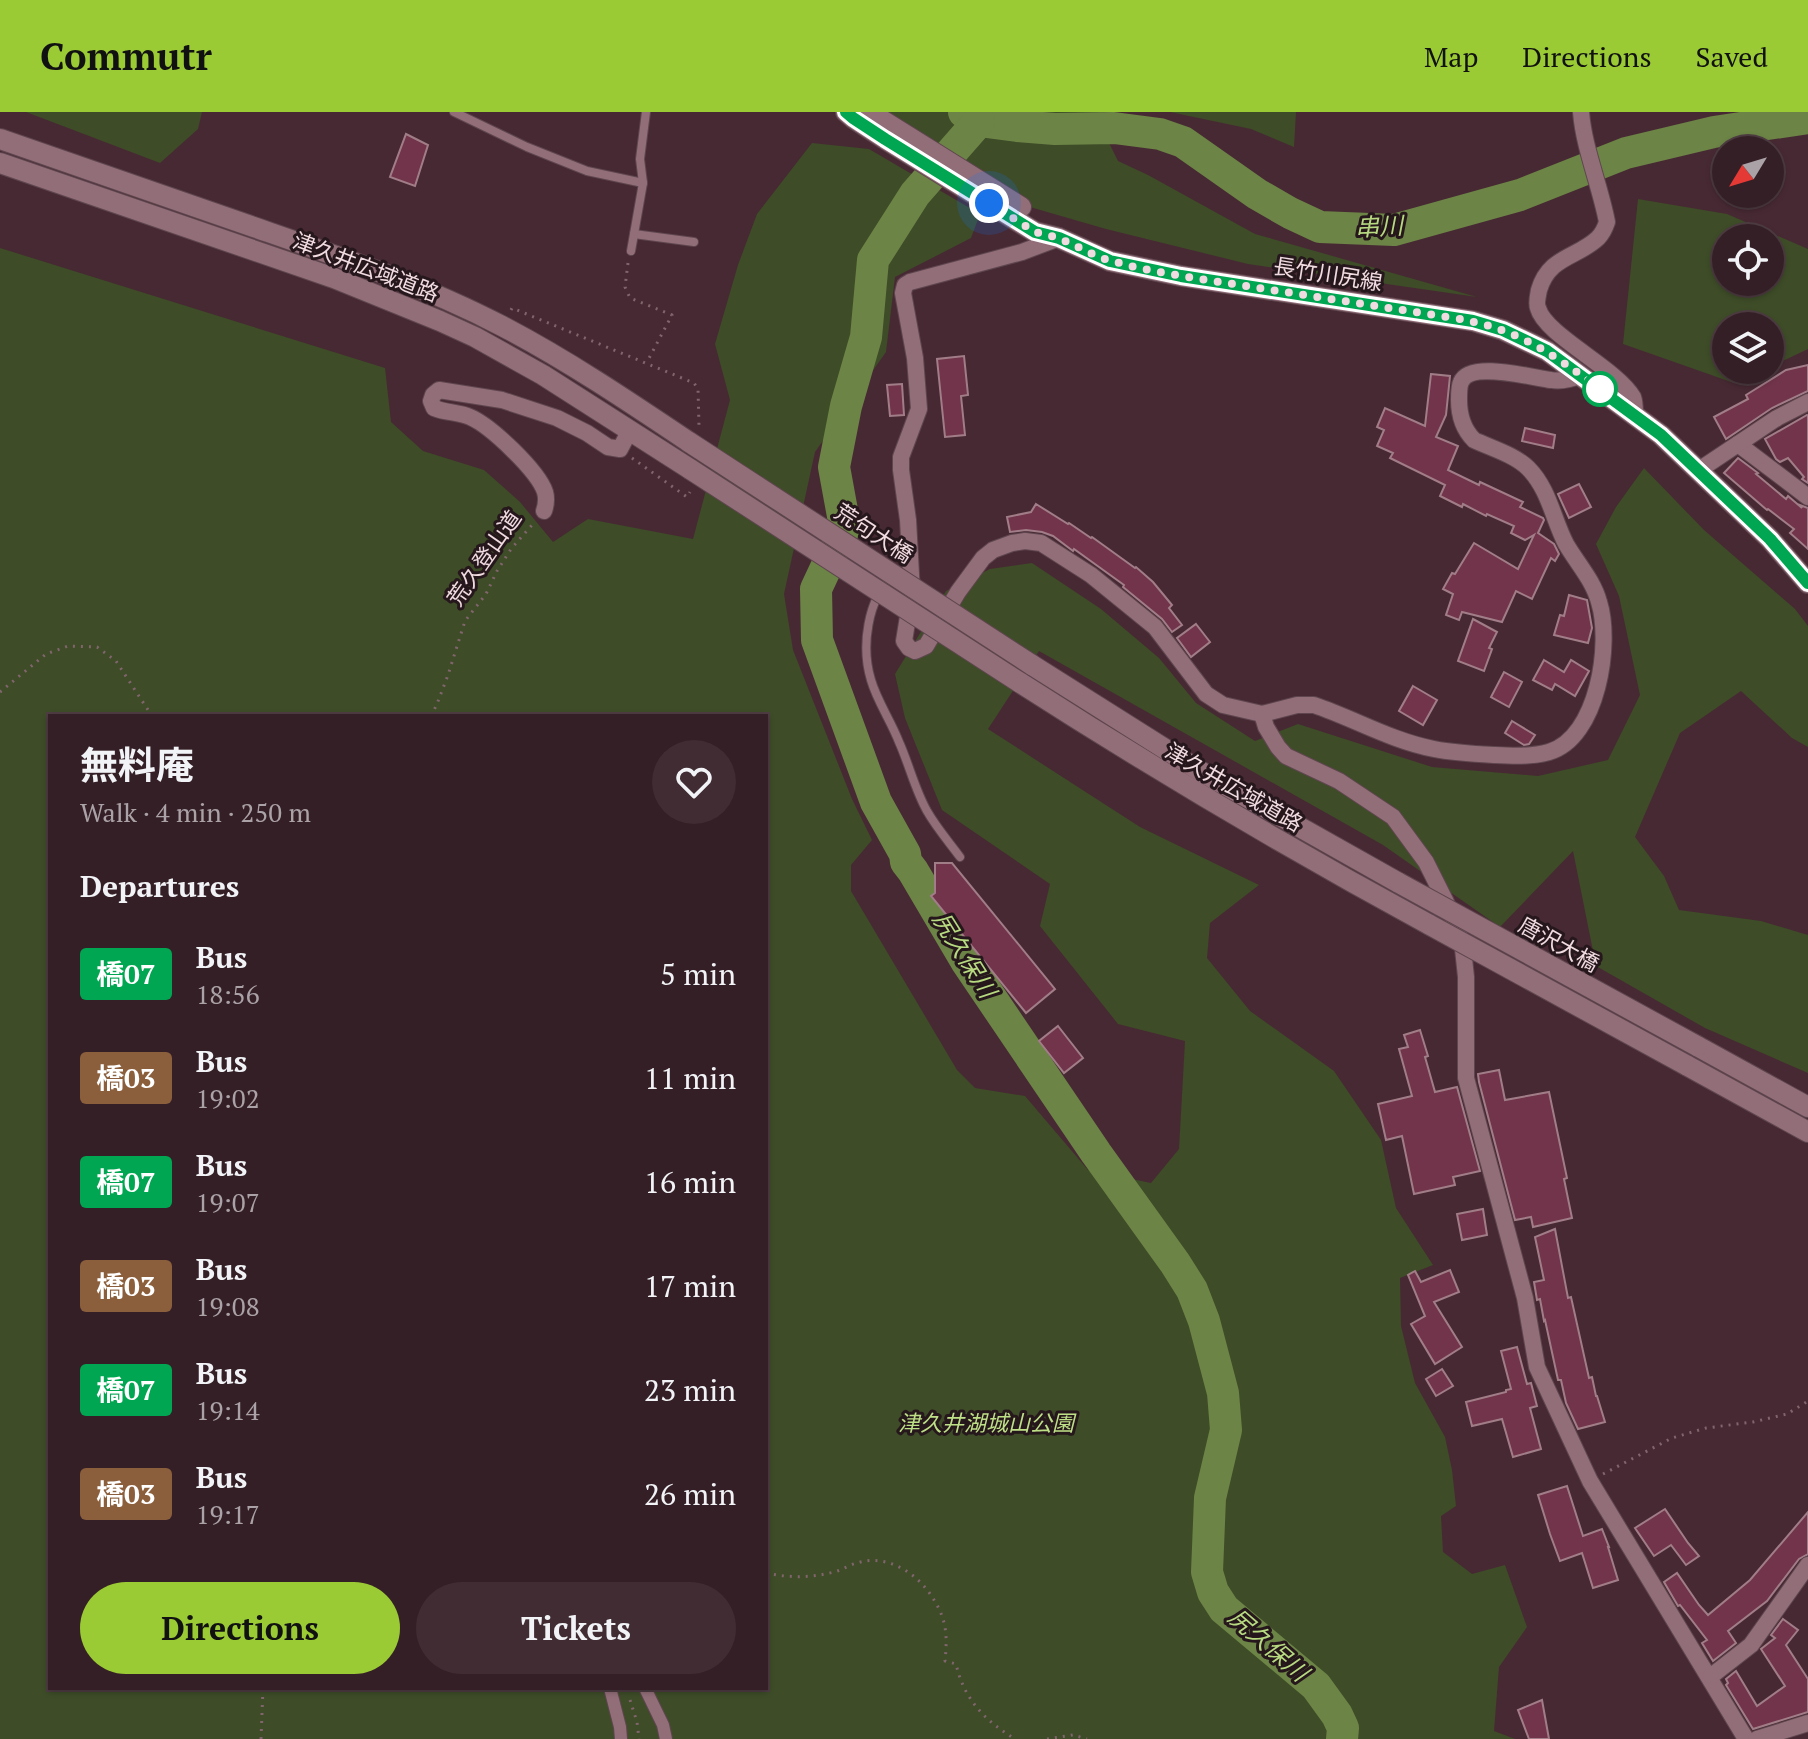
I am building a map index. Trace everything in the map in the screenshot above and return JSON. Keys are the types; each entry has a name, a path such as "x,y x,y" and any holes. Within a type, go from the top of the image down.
{"main road":[{"path":"846,112 885,139 1038,226"},
{"path":"869,112 1038,226"},
{"name":"津久井広域道路","path":"0,139 322,250 431,293 537,345 694,433"},
{"name":"津久井広域道路","path":"0,163 404,305 508,355 690,469"},
{"name":"長竹川尻線","path":"1038,226 1101,258 1158,272 1483,323 1530,341 1556,356 1635,415"},
{"path":"1635,415 1699,470 1805,571"},
{"name":"荒句大橋","path":"694,433 1032,665"},
{"name":"荒句大橋","path":"690,469 1019,682"},
{"name":"津久井広域道路","path":"1032,665 1200,771 1399,883"},
{"name":"津久井広域道路","path":"1019,682 1166,775 1430,925"},
{"name":"唐沢大橋","path":"1399,883 1808,1107"},
{"name":"唐沢大橋","path":"1430,925 1808,1132"}],"street":[{"path":"1582,121 1607,222 1604,231 1589,244 1552,267 1538,293 1538,309 1548,324 1615,377 1634,399 1635,415"},
{"path":"1059,238 1022,252 905,285 903,293 915,358 919,409 901,457 912,592 903,637 911,650 926,646 958,592 983,558 993,550 1012,543 1041,543 1091,575 1155,627 1206,694 1223,705 1262,714 1297,705 1314,705 1404,741 1434,749 1512,756 1550,751 1574,736 1587,718 1599,678 1603,637 1600,603 1587,575 1566,544 1539,482 1527,466 1474,440 1464,428 1460,382 1466,375 1477,372 1512,372 1553,381 1582,375"},
{"name":"荒久登山道","path":"544,511 546,494 508,445 488,427 469,416 434,408 431,401 433,395 439,390 502,400 557,418 608,447 620,449"},
{"path":"1699,470 1777,418 1808,402"},
{"path":"620,449 630,430"},
{"path":"1738,444 1808,497"},
{"path":"1262,714 1266,727 1286,756 1339,781 1393,817 1426,862 1457,927 1463,949 1467,992 1466,1078 1525,1298 1537,1367 1590,1481 1746,1739"},
{"path":"1710,1677 1751,1645 1808,1565"},
{"path":"611,1690 621,1739"},
{"path":"646,1690 663,1725 666,1739"},
{"path":"1757,1739 1808,1723"}],"lane":[{"path":"454,112 587,171 643,183"},
{"path":"631,251 643,183 640,159 646,112"},
{"path":"634,234 694,242"},
{"path":"911,560 886,582 877,597 869,616 867,662 871,681 926,810 960,857"}],"path":[{"path":"627,269 625,287 630,298 672,315 647,362"},
{"path":"509,314 512,308 694,383 698,389 694,433"},
{"path":"620,449 687,497"},
{"name":"荒久登山道","path":"432,714 465,621 486,594 511,549 544,511"},
{"path":"0,692 46,654 68,646 97,647 116,661 151,714"},
{"path":"1590,1481 1672,1438 1706,1428 1787,1414 1808,1401"},
{"path":"768,1573 794,1578 835,1571 860,1561 877,1561 893,1564 917,1577 941,1612 947,1636 945,1661 956,1664 965,1692 975,1708 1015,1739"},
{"path":"261,1739 263,1690"},
{"path":"630,1699 639,1739"},
{"path":"1047,1739 1060,1736 1083,1738"}],"green space":[{"path":"26,112 202,112 198,129 160,163"},
{"path":"861,112 1103,112 1096,117 1118,161 1255,234 1477,297 1248,264 1106,229 995,197"},
{"path":"1170,112 1296,112 1294,147 1251,129"},
{"name":"津久井湖城山公園","path":"812,143 869,149 980,214 971,238 895,277 886,352 815,452 784,594 793,650 852,799 872,840 851,865 851,891 957,1070 975,1088 1025,1096 1088,1170 1151,1183 1179,1149 1185,1041 1118,1024 1040,926 1050,884 942,810 905,718 895,674 946,591 990,569 1032,563 1101,609 1159,658 1196,703 1255,741 1298,724 1432,767 1538,776 1608,760 1640,695 1619,596 1596,544 1616,507 1644,468 1704,530 1795,609 1808,626 1808,747 1792,738 1741,691 1680,733 1635,837 1664,876 1679,910 1761,921 1808,935 1808,1073 1705,1028 1596,966 1573,851 1500,927 1383,845 1039,651 988,729 1140,827 1259,885 1210,923 1207,958 1250,1011 1334,1071 1381,1140 1396,1208 1433,1265 1400,1278 1401,1326 1415,1383 1445,1437 1452,1470 1456,1506 1441,1516 1443,1552 1472,1574 1505,1565 1527,1627 1499,1667 1494,1731 1515,1739 0,1739 0,248 385,368 391,422 423,451 484,470 520,502 553,542 588,519 693,539 730,400 715,344 738,265 757,214"},
{"path":"1638,199 1727,214 1750,224 1712,224 1712,296 1784,296 1784,239 1808,249 1808,349 1784,360 1784,312 1712,312 1712,375 1623,344"}],"building":[{"path":"406,134 428,145 415,186 390,177"},
{"path":"964,356 968,395 961,396 965,435 945,437 937,359"},
{"path":"1808,365 1808,391 1772,408 1726,439 1714,417 1748,399 1746,395 1764,384 1784,384 1786,370"},
{"path":"1431,374 1450,376 1446,415 1436,437 1458,446 1448,470 1523,502 1520,507 1543,518 1538,533 1554,544 1559,554 1555,561 1551,558 1532,599 1516,591 1502,622 1462,612 1459,620 1446,615 1453,594 1443,589 1474,543 1518,569 1534,535 1525,540 1511,533 1514,526 1440,496 1445,485 1390,458 1393,453 1377,446 1384,430 1377,427 1385,408 1425,426"},
{"path":"902,384 904,415 890,416 887,385"},
{"path":"1807,415 1808,483 1788,458 1780,462 1776,459 1765,439"},
{"path":"1525,428 1555,435 1553,448 1522,441"},
{"path":"1738,458 1786,499 1788,496 1802,508 1800,505 1808,508 1808,549 1790,533 1794,529 1724,473"},
{"path":"1579,484 1591,507 1569,518 1558,494"},
{"path":"1036,504 1136,567 1172,605 1169,608 1182,625 1172,632 1124,585 1053,536 1026,530 1010,532 1007,517 1031,512"},
{"path":"1569,595 1587,600 1592,628 1588,643 1554,635 1560,615 1564,616"},
{"path":"1473,619 1497,632 1489,648 1492,649 1484,671 1458,661"},
{"path":"1196,624 1210,642 1191,657 1177,638"},
{"path":"1544,660 1564,672 1571,660 1589,671 1575,696 1555,684 1552,690 1533,680"},
{"path":"1504,672 1522,682 1509,707 1491,697"},
{"path":"1413,686 1437,700 1423,725 1399,711"},
{"path":"1512,721 1535,735 1529,744 1524,745 1505,733"},
{"path":"935,863 952,863 1055,989 1026,1013 931,896 935,893"},
{"path":"1058,1026 1083,1058 1064,1073 1039,1041"},
{"path":"1420,1030 1435,1092 1457,1087 1480,1171 1453,1177 1455,1185 1414,1194 1402,1136 1386,1140 1378,1104 1412,1096 1399,1049 1408,1047 1404,1035"},
{"path":"1499,1070 1505,1100 1549,1092 1572,1218 1533,1227 1531,1217 1515,1220 1478,1074"},
{"path":"1483,1209 1487,1235 1462,1240 1457,1214"},
{"path":"1555,1229 1568,1298 1571,1297 1589,1378 1592,1377 1605,1422 1578,1429 1566,1403 1561,1380 1558,1380 1534,1282 1544,1280 1535,1237"},
{"path":"1450,1270 1459,1292 1434,1302 1462,1347 1435,1364 1411,1324 1425,1316 1408,1275 1415,1271 1421,1282"},
{"path":"1517,1347 1527,1384 1531,1383 1537,1406 1530,1408 1541,1449 1513,1457 1502,1419 1472,1426 1466,1402 1511,1389 1501,1351"},
{"path":"1442,1369 1453,1386 1436,1396 1426,1379"},
{"path":"1567,1486 1583,1536 1602,1529 1618,1580 1593,1588 1582,1553 1560,1561 1538,1495"},
{"path":"1665,1509 1699,1556 1686,1565 1671,1545 1654,1556 1635,1528"},
{"path":"1808,1512 1808,1554 1799,1559 1767,1601 1728,1631 1736,1643 1713,1661 1702,1643 1707,1640 1678,1606 1664,1582 1677,1573 1708,1615 1750,1580"},
{"path":"1783,1619 1798,1630 1786,1645 1808,1679 1808,1712 1753,1729 1726,1685 1726,1679 1736,1671 1757,1706 1785,1686 1761,1649 1775,1638 1771,1635"},
{"path":"1542,1700 1549,1739 1529,1739 1518,1710"}],"waterway":[{"name":"串川","path":"964,112 979,121 1017,126 1114,128 1160,134 1183,142 1257,194 1320,227 1394,230 1520,195 1626,153 1714,132 1808,118"},
{"name":"尻久保川","path":"979,121 915,194 873,260 866,337 846,406 834,467 845,527 816,589 817,640 876,802 905,854 906,862 966,961 1192,1290 1204,1321 1223,1393 1226,1430 1210,1498 1207,1572 1213,1592 1224,1609 1316,1686 1337,1715 1343,1728 1342,1739"}],"bus line":[{"name":"橋07","path":"846,112 1035,232 1059,238 1101,258 1181,276 1473,321 1530,341 1565,363 1661,435 1784,554 1808,583"}],"route":[{"path":"989,203 1035,232 1059,238 1101,258 1134,267 1493,326 1547,351 1600,389"}]}
